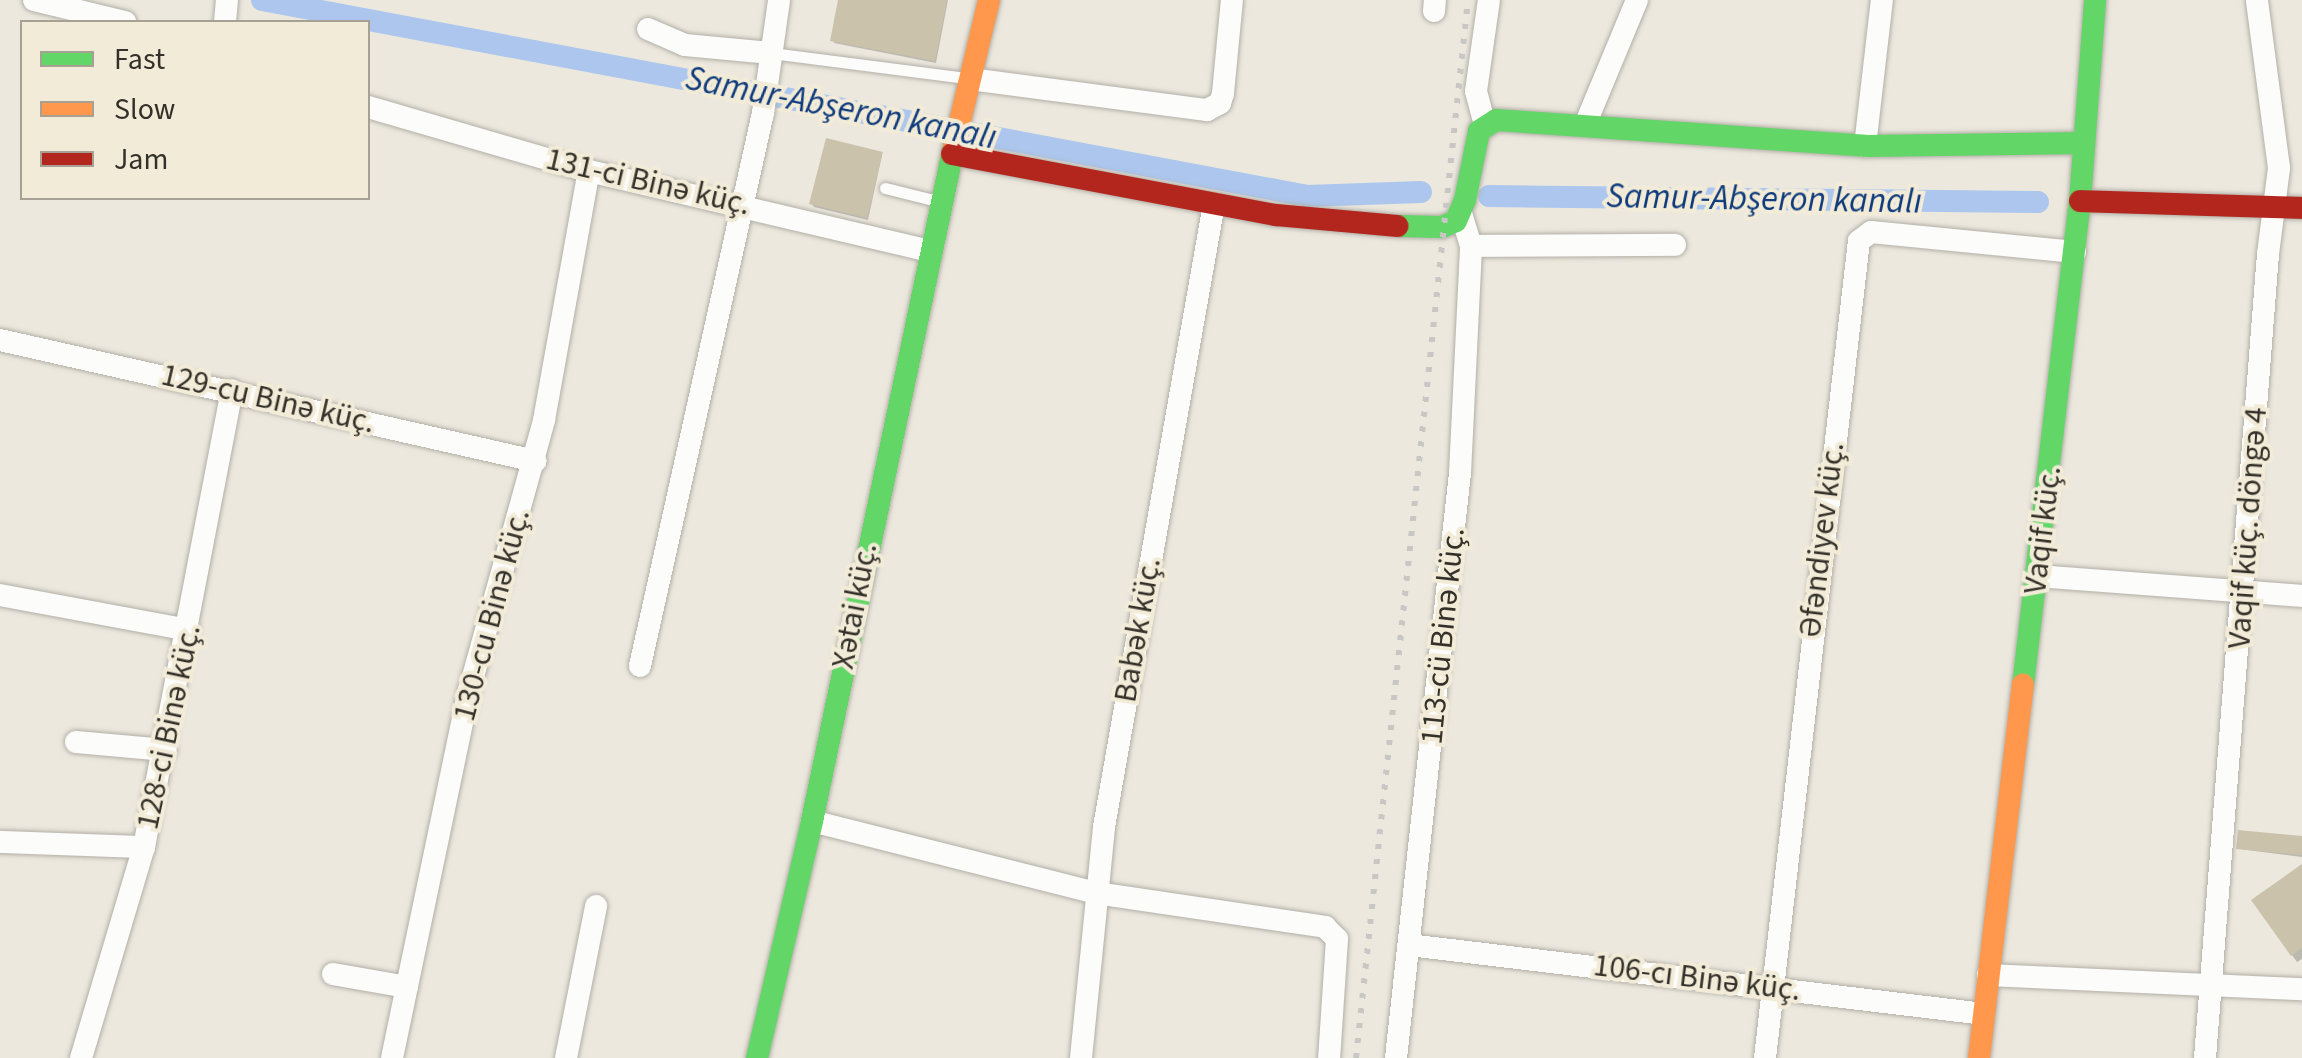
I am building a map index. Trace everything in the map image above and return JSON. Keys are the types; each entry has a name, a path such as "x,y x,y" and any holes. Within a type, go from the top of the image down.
{"street":[{"path":"34,0 117,20"},
{"path":"640,666 744,204 780,0"},
{"path":"990,0 970,79 1207,110 1220,104 1223,94 1232,0"},
{"path":"1486,126 1476,91 1489,0"},
{"path":"1585,125 1637,0"},
{"path":"1865,146 1882,0"},
{"name":"Vaqif küç.","path":"1979,1058 2075,252 2095,0"},
{"name":"Vaqif küç. döngə 4","path":"2206,1058 2279,168 2258,0"},
{"path":"648,29 685,45 770,65"},
{"name":"Xətai küç.","path":"757,1058 812,821 929,251 970,79"},
{"name":"131-ci Binə küç.","path":"370,108 590,171 744,204 929,251"},
{"path":"952,154 1276,216 1389,226 1442,226 1461,214 1474,144 1486,126 1510,119 1865,146 2084,143"},
{"name":"130-cu Binə küç.","path":"392,1058 469,691 535,461 590,171"},
{"path":"2080,201 2302,208"},
{"name":"Babək küç.","path":"1080,1058 1096,892 1214,204"},
{"name":"113-cü Binə küç.","path":"1396,1058 1458,492 1471,246 1461,214"},
{"name":"Əfəndiyev küç.","path":"1765,1058 1859,241 1871,232 2075,252"},
{"path":"1471,246 1675,245"},
{"name":"129-cu Binə küç.","path":"0,340 535,461"},
{"name":"128-ci Binə küç.","path":"81,1058 144,846 166,750 232,390"},
{"path":"2038,576 2302,596"},
{"path":"0,596 190,630"},
{"path":"76,742 166,750"},
{"path":"812,821 1096,892 1325,927 1337,939 1329,1058"},
{"path":"0,842 144,846"},
{"path":"566,1058 596,906"},
{"name":"106-cı Binə küç.","path":"1410,945 1984,1014"},
{"path":"333,974 408,987"},
{"path":"1988,975 2302,988"}],"lane":[{"path":"770,65 970,79"},
{"path":"884,188 941,202"}],"building":[{"path":"838,0 947,0 935,61 830,41"},
{"path":"826,138 883,152 867,218 809,204"},
{"path":"2238,830 2302,836 2302,855 2236,849"},
{"path":"2302,864 2302,948 2291,956 2251,900"}],"waterway":[{"name":"Samur-Abşeron kanalı","path":"262,0 369,20"},
{"name":"Samur-Abşeron kanalı","path":"370,20 1307,196 1421,192"},
{"name":"Samur-Abşeron kanalı","path":"1489,196 2038,202"}],"railway":[{"path":"1356,1058 1468,0"}],"traffic: fast":[{"path":"2023,685 2080,201 2095,0"},
{"path":"1398,226 1442,227 1456,221 1465,200 1479,131 1496,120 1865,146 2084,143"},
{"path":"757,1058 812,821 954,146"}],"traffic: slow":[{"path":"954,146 989,0"},
{"path":"1979,1058 2023,685"}],"traffic: jam":[{"path":"952,154 1276,215 1398,226"},
{"path":"2080,201 2302,208"}]}
